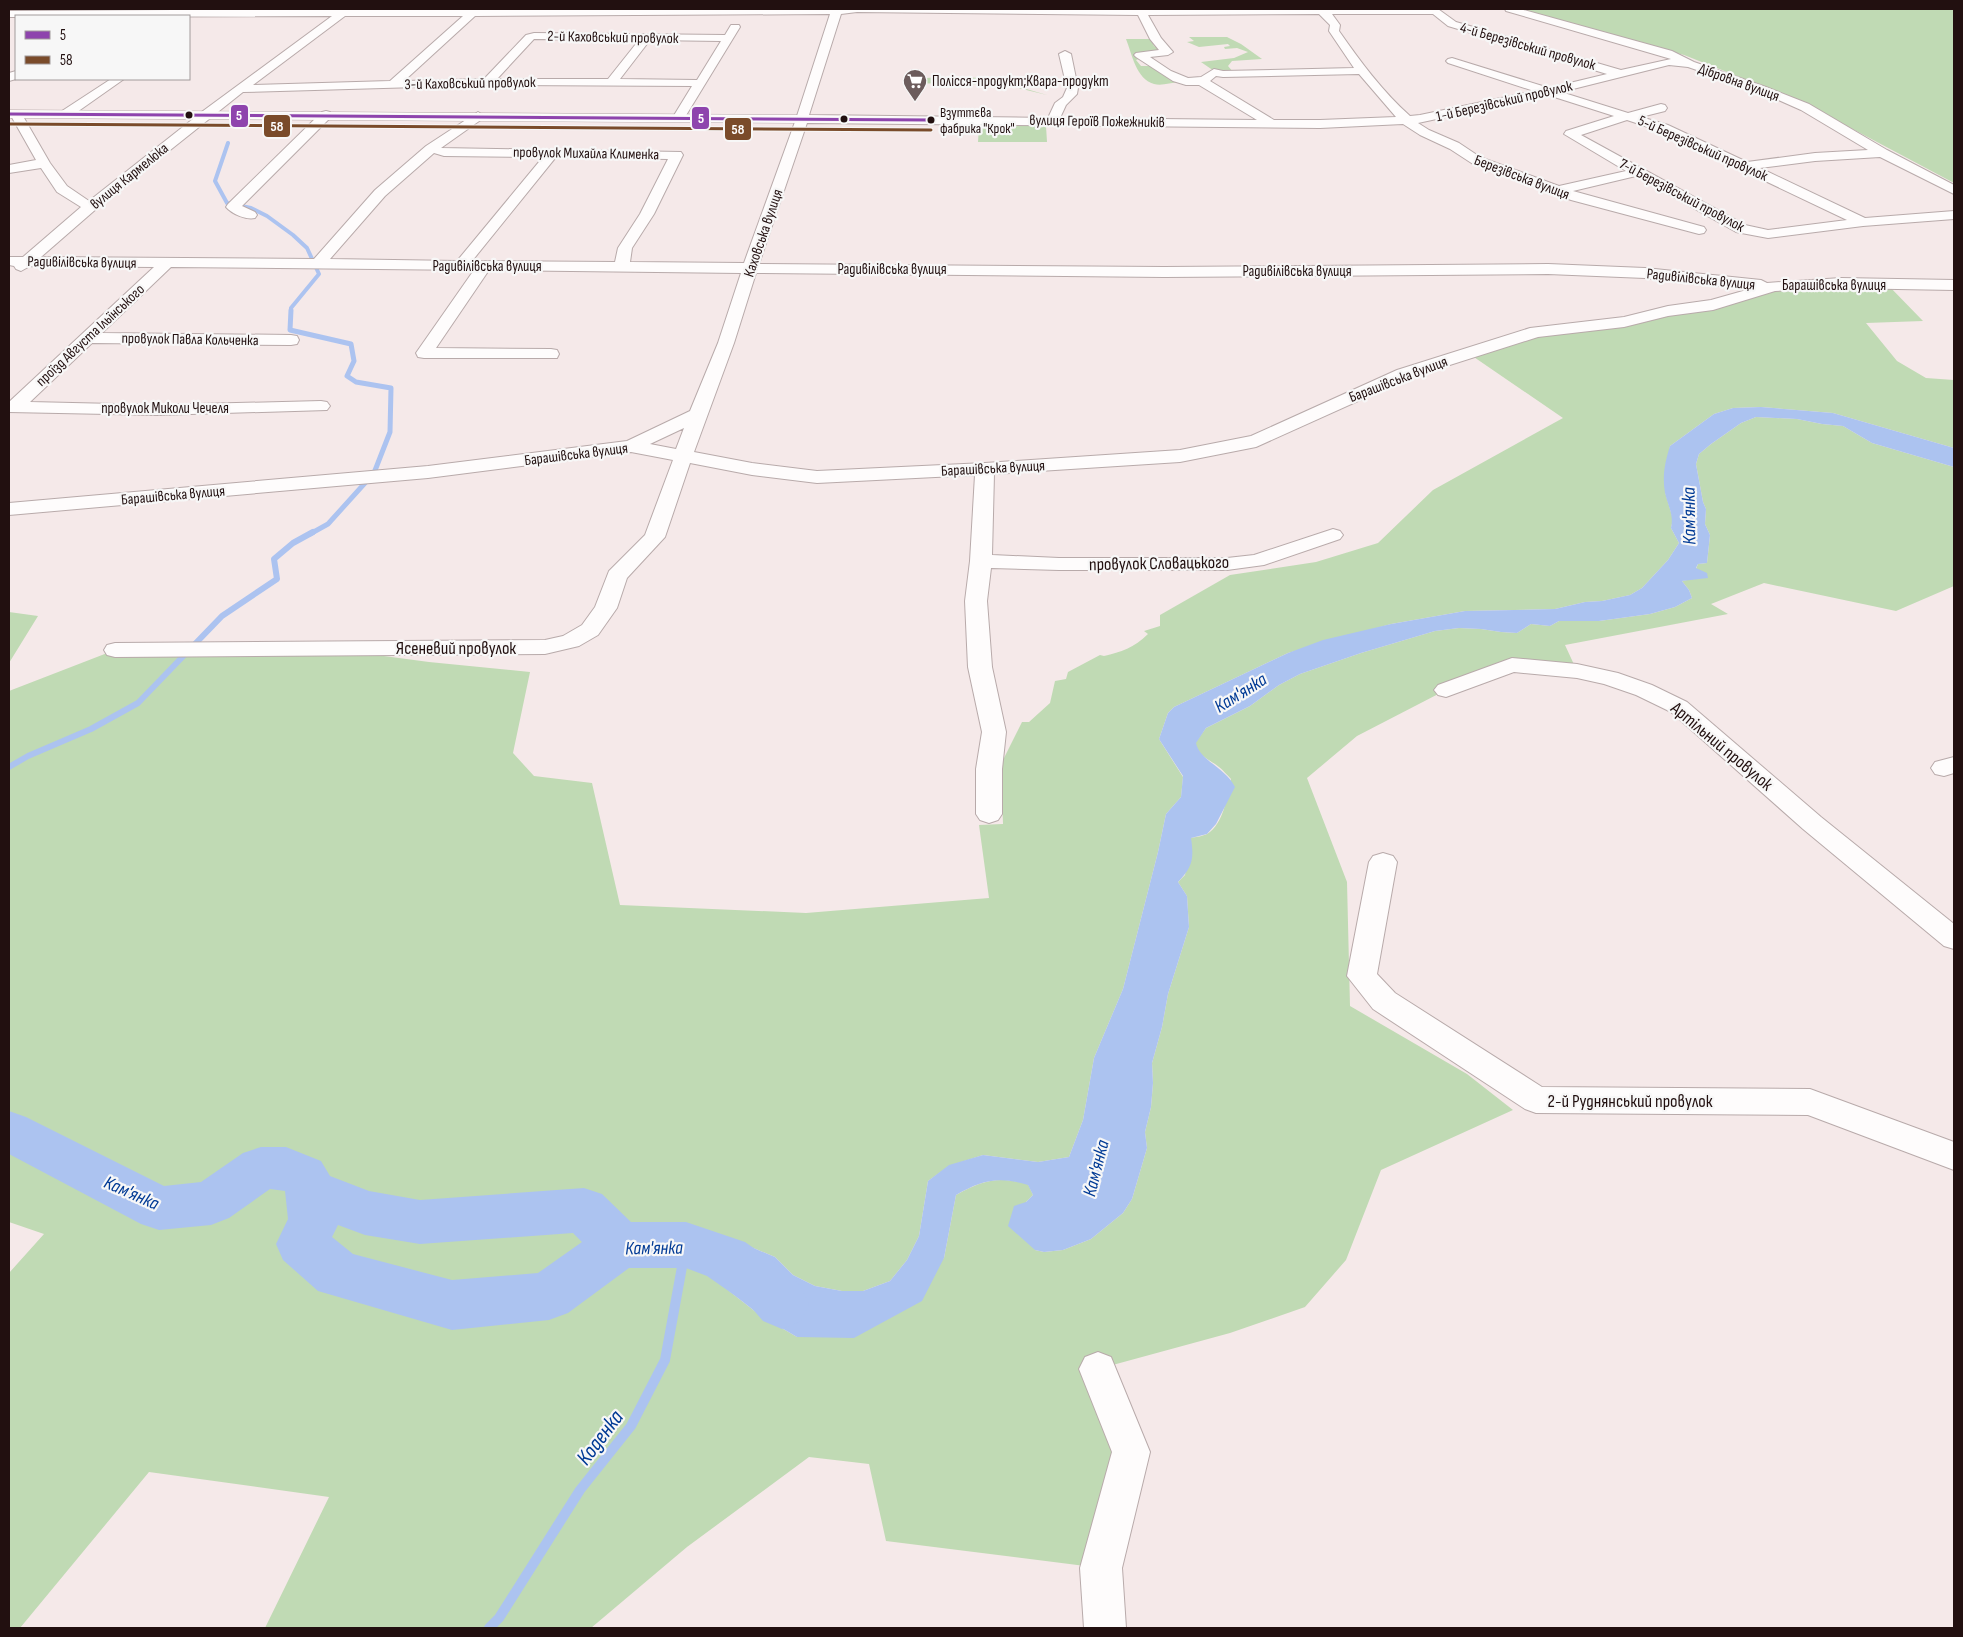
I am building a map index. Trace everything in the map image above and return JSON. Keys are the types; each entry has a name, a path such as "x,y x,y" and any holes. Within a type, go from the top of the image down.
{"street":[{"name":"4-й Березівський провулок","path":"202,15 216,13 346,11 711,10 747,12 857,9 1125,10 1141,12 1435,11 1452,24 1621,74"},
{"name":"Дібровна вулиця","path":"1510,9 1668,53 1690,64 1762,89 1805,107 1882,153 1954,190"},
{"name":"Каховська вулиця","path":"685,455 698,414 726,343 837,10"},
{"name":"Березівська вулиця","path":"1319,10 1328,16 1335,25 1334,31 1362,71 1406,120 1421,131 1460,149 1467,156 1557,191 1699,230"},
{"name":"вулиця Кармелюка","path":"9,276 90,207 207,114 346,11"},
{"path":"394,84 473,12"},
{"path":"679,118 727,38 747,12"},
{"path":"1141,12 1157,44 1168,52 1140,55 1182,82 1201,81 1214,72 1224,74 1362,71"},
{"path":"118,15 202,15"},
{"name":"2-й Каховський провулок","path":"487,82 532,37 727,38"},
{"path":"612,82 646,38"},
{"path":"1053,120 1061,103 1068,100 1072,94 1073,87 1065,54"},
{"name":"5-й Березівський провулок","path":"1452,61 1633,116 1687,137 1863,222"},
{"name":"1-й Березівський провулок","path":"1406,120 1435,117 1550,92 1669,62 1690,64"},
{"path":"66,114 117,80"},
{"path":"1201,81 1271,124"},
{"name":"3-й Каховський провулок","path":"241,90 487,82 700,83"},
{"name":"7-й Березівський провулок","path":"1661,108 1633,116 1617,118 1570,134 1741,229 1755,232 1768,234 1863,222 1954,215"},
{"path":"13,114 62,189 90,207"},
{"name":"вулиця Героїв Пожежників","path":"13,114 1053,120 1271,124 1406,120"},
{"path":"250,214 233,207 326,115"},
{"path":"318,264 380,193 431,149 478,116"},
{"name":"провулок Михайла Клименка","path":"431,149 444,152 676,155 647,214 625,248 622,267"},
{"path":"461,266 552,153"},
{"path":"1748,166 1815,157 1882,153"},
{"path":"9,169 44,163"},
{"path":"1557,191 1638,172"},
{"name":"Радивілівська вулиця","path":"9,261 1164,272 1558,269 1645,273 1734,290"},
{"name":"проїзд Августа Ільїнського","path":"11,407 88,338 167,263"},
{"path":"484,266 424,353 551,354"},
{"name":"Барашівська вулиця","path":"9,509 428,472 631,446 752,469 817,476 985,469 1180,456 1256,441 1402,374 1536,332 1624,322 1668,311 1713,305 1734,290 1841,283 1954,285"},
{"name":"провулок Павла Кольченка","path":"88,338 291,340"},
{"name":"провулок Миколи Чечеля","path":"11,407 158,410 321,406"},
{"path":"631,446 698,414"},
{"name":"Ясеневий провулок","path":"115,650 545,647 571,641 590,630 606,608 617,576 655,537 685,455"},
{"path":"985,469 981,561 976,601 980,667 994,732 989,769 989,814"},
{"name":"провулок Словацького","path":"981,561 1059,564 1227,564 1257,561 1333,534"},
{"name":"Артільний провулок","path":"1446,690 1512,665 1577,671 1610,678 1644,690 1679,707 1812,823 1954,939"},
{"name":"2-й Руднянський провулок","path":"1383,862 1362,976 1384,1001 1536,1100 1810,1102 1954,1156"},
{"path":"1098,1369 1131,1452 1101,1568 1105,1628"}],"green space":[{"path":"1515,9 1954,9 1954,183 1798,100 1684,55"},
{"path":"1189,37 1227,37 1241,44 1262,59 1232,61 1228,66 1234,73 1214,71 1201,62 1234,58 1248,52 1237,48 1225,49 1224,47 1230,46 1228,44 1199,47 1187,42 1194,41"},
{"path":"1126,39 1151,39 1154,46 1161,50 1136,60 1141,66 1152,66 1178,82 1160,85 1154,84 1143,77 1139,72"},
{"path":"938,77 989,78 1047,95 1006,85 908,83 916,81 916,79"},
{"path":"979,126 1046,126 1047,142 978,142"},
{"path":"1888,285 1923,321 1866,323 1897,361 1926,378 1954,380 1954,448 1833,413 1761,407 1733,408 1714,414 1670,446 1665,492 1673,519 1671,528 1679,543 1668,560 1642,588 1630,595 1555,609 1465,611 1391,624 1288,653 1174,707 1168,713 1159,739 1183,777 1181,797 1166,814 1123,989 1094,1058 1083,1120 1069,1157 1038,1162 983,1155 949,1166 928,1181 919,1236 907,1260 890,1281 863,1291 842,1291 815,1286 793,1275 775,1257 751,1247 738,1267 729,1291 761,1316 797,1337 944,1258 956,1195 974,1186 999,1180 1028,1184 1033,1195 1026,1202 1035,1250 1044,1252 1063,1250 1091,1239 1123,1213 1132,1199 1147,1148 1145,1132 1151,1107 1152,1063 1162,1027 1168,994 1189,927 1187,896 1178,882 1185,875 1191,838 1207,834 1217,824 1224,809 1231,779 1202,755 1197,748 1195,743 1206,728 1250,706 1279,685 1300,674 1435,631 1459,628 1517,633 1531,624 1550,626 1559,621 1599,621 1650,614 1675,607 1692,598 1682,581 1697,578 1696,569 1698,564 1707,563 1710,535 1705,524 1706,509 1696,464 1699,454 1741,423 1756,417 1797,419 1843,426 1872,443 1954,467 1954,586 1896,611 1764,583 1711,604 1728,614 1565,645 1577,671 1512,665 1446,690 1357,736 1307,778 1347,882 1350,1006 1467,1074 1513,1110 1381,1170 1346,1260 1305,1307 1230,1333 1098,1369 1131,1452 1101,1568 886,1541 869,1464 809,1457 687,1547 591,1628 265,1628 329,1497 149,1472 20,1628 9,1628 9,1273 44,1234 9,1222 9,691 115,650 324,648 429,662 530,672 513,753 534,776 592,783 620,905 806,913 989,898 979,825 1003,824 1001,764 1022,722 1029,722 1050,703 1055,681 1066,679 1068,672 1100,655 1104,656 1122,651 1132,646 1148,634 1144,631 1160,626 1160,615 1230,575 1316,562 1378,543 1433,490 1563,418 1468,353 1536,332 1624,322 1774,286"},
{"path":"9,612 38,616 9,663"}],"water":[{"path":"1761,407 1833,413 1954,448 1954,467 1872,443 1843,426 1797,419 1756,417 1741,423 1699,454 1696,464 1706,509 1705,524 1710,535 1707,563 1698,564 1696,568 1707,573 1708,578 1682,581 1692,598 1675,607 1650,614 1599,621 1559,621 1550,626 1531,624 1517,633 1459,628 1435,631 1300,674 1279,685 1250,706 1206,728 1196,743 1198,749 1207,760 1231,780 1235,787 1216,824 1207,834 1191,838 1191,862 1187,872 1178,882 1187,896 1189,927 1168,994 1162,1027 1152,1063 1151,1107 1145,1132 1147,1148 1132,1199 1123,1213 1091,1239 1063,1250 1044,1252 1035,1250 1008,1226 1014,1206 1026,1202 1033,1195 1028,1185 999,1180 983,1183 965,1190 956,1195 944,1258 922,1301 854,1338 797,1337 761,1316 729,1291 751,1247 775,1257 793,1275 815,1286 842,1291 863,1291 890,1281 907,1260 919,1236 928,1181 949,1165 983,1155 1038,1162 1069,1157 1083,1120 1094,1058 1123,989 1166,814 1181,797 1183,776 1159,739 1168,713 1174,707 1288,653 1323,640 1391,624 1465,611 1555,609 1630,595 1642,588 1668,560 1679,543 1671,528 1671,515 1664,487 1664,469 1670,446 1714,414 1733,408"}],"waterway":[{"path":"228,143 215,181 227,203 251,208 267,216 293,235 307,248 319,274 291,310"},
{"path":"291,310 290,330 351,344 354,361 347,376 356,382 391,388 390,432 374,473 328,524 310,534"},
{"path":"9,767 28,756 91,729 138,703 222,616 277,579 274,559 293,543 313,532"},
{"name":"Кам'янка","path":"9,1131 159,1208 211,1203 261,1168 286,1168 303,1176 312,1191"},
{"path":"312,1191 365,1213 420,1222 584,1210 619,1245"},
{"name":"Кам'янка","path":"312,1191 314,1220 302,1244 337,1274 452,1305 549,1296 619,1245"},
{"name":"Кам'янка","path":"619,1245 686,1245 726,1259 769,1289 782,1304"},
{"name":"Коденка","path":"489,1628 499,1618 580,1490 631,1426 665,1360 686,1245"}],"transit line":[{"name":"5","path":"9,114 931,120"},
{"name":"58","path":"9,124 931,130"}],"place":[{"name":"Полісся-продукт;Квара-продукт","path":"915,102"},
{"name":"Взуттєва фабрика \"Крок\"","path":"931,120"}]}
